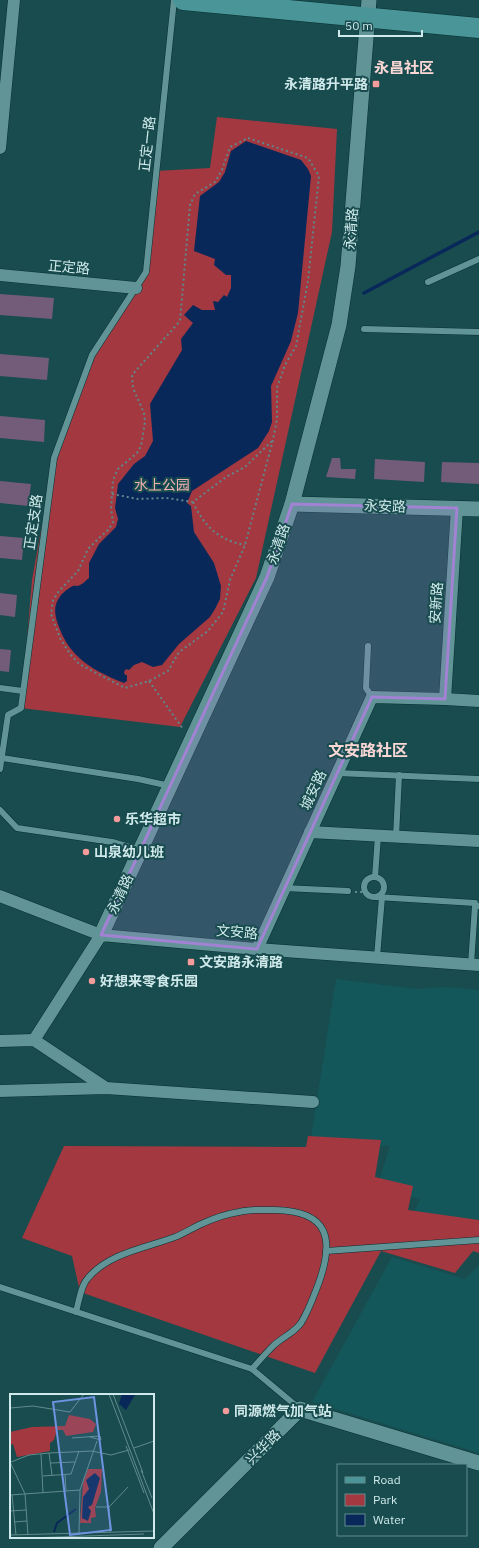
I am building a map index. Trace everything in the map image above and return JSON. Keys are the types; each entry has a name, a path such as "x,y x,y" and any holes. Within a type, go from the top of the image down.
{"main road":[{"path":"183,0 368,9 479,28"}],"street":[{"path":"0,148 14,0"},
{"name":"永清路","path":"34,1040 101,935 267,577 292,504 339,324 347,274 368,9"},
{"name":"正定路","path":"0,275 136,288"},
{"name":"永安路","path":"292,504 479,509"},
{"name":"安新路","path":"445,699 457,508"},
{"path":"372,697 479,701"},
{"name":"城安路","path":"257,948 372,697"},
{"path":"310,832 479,841"},
{"name":"文安路","path":"0,896 101,935 475,964"},
{"path":"0,1041 34,1040 106,1088"},
{"path":"0,1091 106,1088 313,1102"},
{"path":"300,1409 479,1463"},
{"name":"兴华路","path":"161,1548 300,1409"}],"lane":[{"name":"正定一路","path":"136,288 146,272 174,0"},
{"path":"428,282 479,259"},
{"name":"正定支路","path":"0,769 8,715 21,708 54,458 92,355 136,288"},
{"path":"364,329 479,332"},
{"path":"368,646 366,688 372,697"},
{"path":"0,688 23,690"},
{"path":"2,758 138,779 170,786"},
{"path":"337,773 479,779"},
{"path":"396,837 399,775"},
{"path":"0,810 17,828 112,842 140,850"},
{"path":"375,877 378,836"},
{"path":"377,957 379,897 384,886 381,880 375,877 366,880 363,886 363,889 367,895 373,897 379,897 475,903 477,906 475,964"},
{"path":"284,888 348,891"},
{"path":"76,1312 85,1282 88,1277 116,1257 176,1237 219,1216 258,1210 298,1212 316,1220 321,1226 325,1236 326,1251 321,1278 313,1300 301,1323 273,1346 252,1369"},
{"path":"326,1251 479,1240"},
{"path":"0,1287 252,1369 300,1409"}],"path":[{"path":"248,138 308,158 319,176 308,281 296,346 285,365 277,388 277,419 273,440 245,545 230,580 223,612 208,631 179,652 168,671 149,682 126,688 80,664 70,654 60,638 51,614 53,600 59,591 78,571 88,549 109,529 113,522 111,509 113,480 118,469 137,453 141,446 145,422 144,413 133,388 132,375 180,321 190,205 195,194 215,182 222,170 230,147 248,138"},
{"path":"112,494 138,499 166,498 193,502 226,477 245,467 273,440"},
{"path":"193,502 200,517 211,531 233,543 245,545"},
{"path":"149,682 191,740"}],"highlighted area":[{"path":"292,504 457,508 445,699 372,697 257,949 101,935 267,577"}],"shaded area":[{"path":"336,979 417,989 446,987 479,990 479,1226 406,1227 420,1200 378,1184 390,1146 310,1144"},
{"path":"392,1257 465,1279 479,1265 479,1453 312,1402"}],"green space":[{"name":"水上公园","path":"217,117 337,129 332,232 256,578 180,727 21,708 32,580 55,452 92,355 146,272 156,171 210,168"},
{"path":"308,1136 381,1140 375,1177 413,1186 408,1210 479,1220 479,1253 473,1251 455,1273 381,1251 315,1373 80,1292 72,1256 22,1238 64,1146 306,1147"}],"water":[{"path":"246,141 301,160 311,176 298,313 291,341 271,386 272,422 269,431 258,448 192,491 187,503 191,506 194,532 214,563 221,586 220,599 210,617 179,644 162,665 153,667 142,662 134,665 129,670 126,669 124,672 125,675 127,675 127,681 124,683 103,674 76,655 64,638 56,618 55,610 58,599 65,591 70,587 78,586 89,578 89,563 99,544 116,527 118,519 115,508 118,484 134,464 145,456 153,441 150,404 182,350 181,339 193,323 184,315 193,305 202,310 215,310 213,301 218,302 224,295 227,297 231,288 231,275 226,275 214,265 215,259 194,251 200,196 219,182 225,172 231,151"}],"building":[{"path":"0,294 54,298 52,319 0,315"},
{"path":"0,354 49,358 47,380 0,376"},
{"path":"0,416 45,420 44,442 0,438"},
{"path":"332,458 340,458 341,469 356,469 355,479 326,477"},
{"path":"375,459 425,462 424,482 374,479"},
{"path":"442,462 479,463 479,484 441,482"},
{"path":"0,481 31,484 28,506 0,503"},
{"path":"0,536 24,538 22,560 0,558"},
{"path":"0,593 17,595 15,617 0,615"},
{"path":"0,649 11,650 9,672 0,671"}],"waterway":[{"path":"364,293 479,232"}],"place":[{"name":"永清路升平路","path":"376,84"},
{"name":"乐华超市","path":"117,819"},
{"name":"山泉幼儿班","path":"86,852"},
{"name":"文安路永清路","path":"191,962"},
{"name":"好想来零食乐园","path":"92,981"},
{"name":"同源燃气加气站","path":"226,1411"}],"district":[{"name":"永昌社区","path":"404,67"},
{"name":"文安路社区","path":"368,750"}]}
